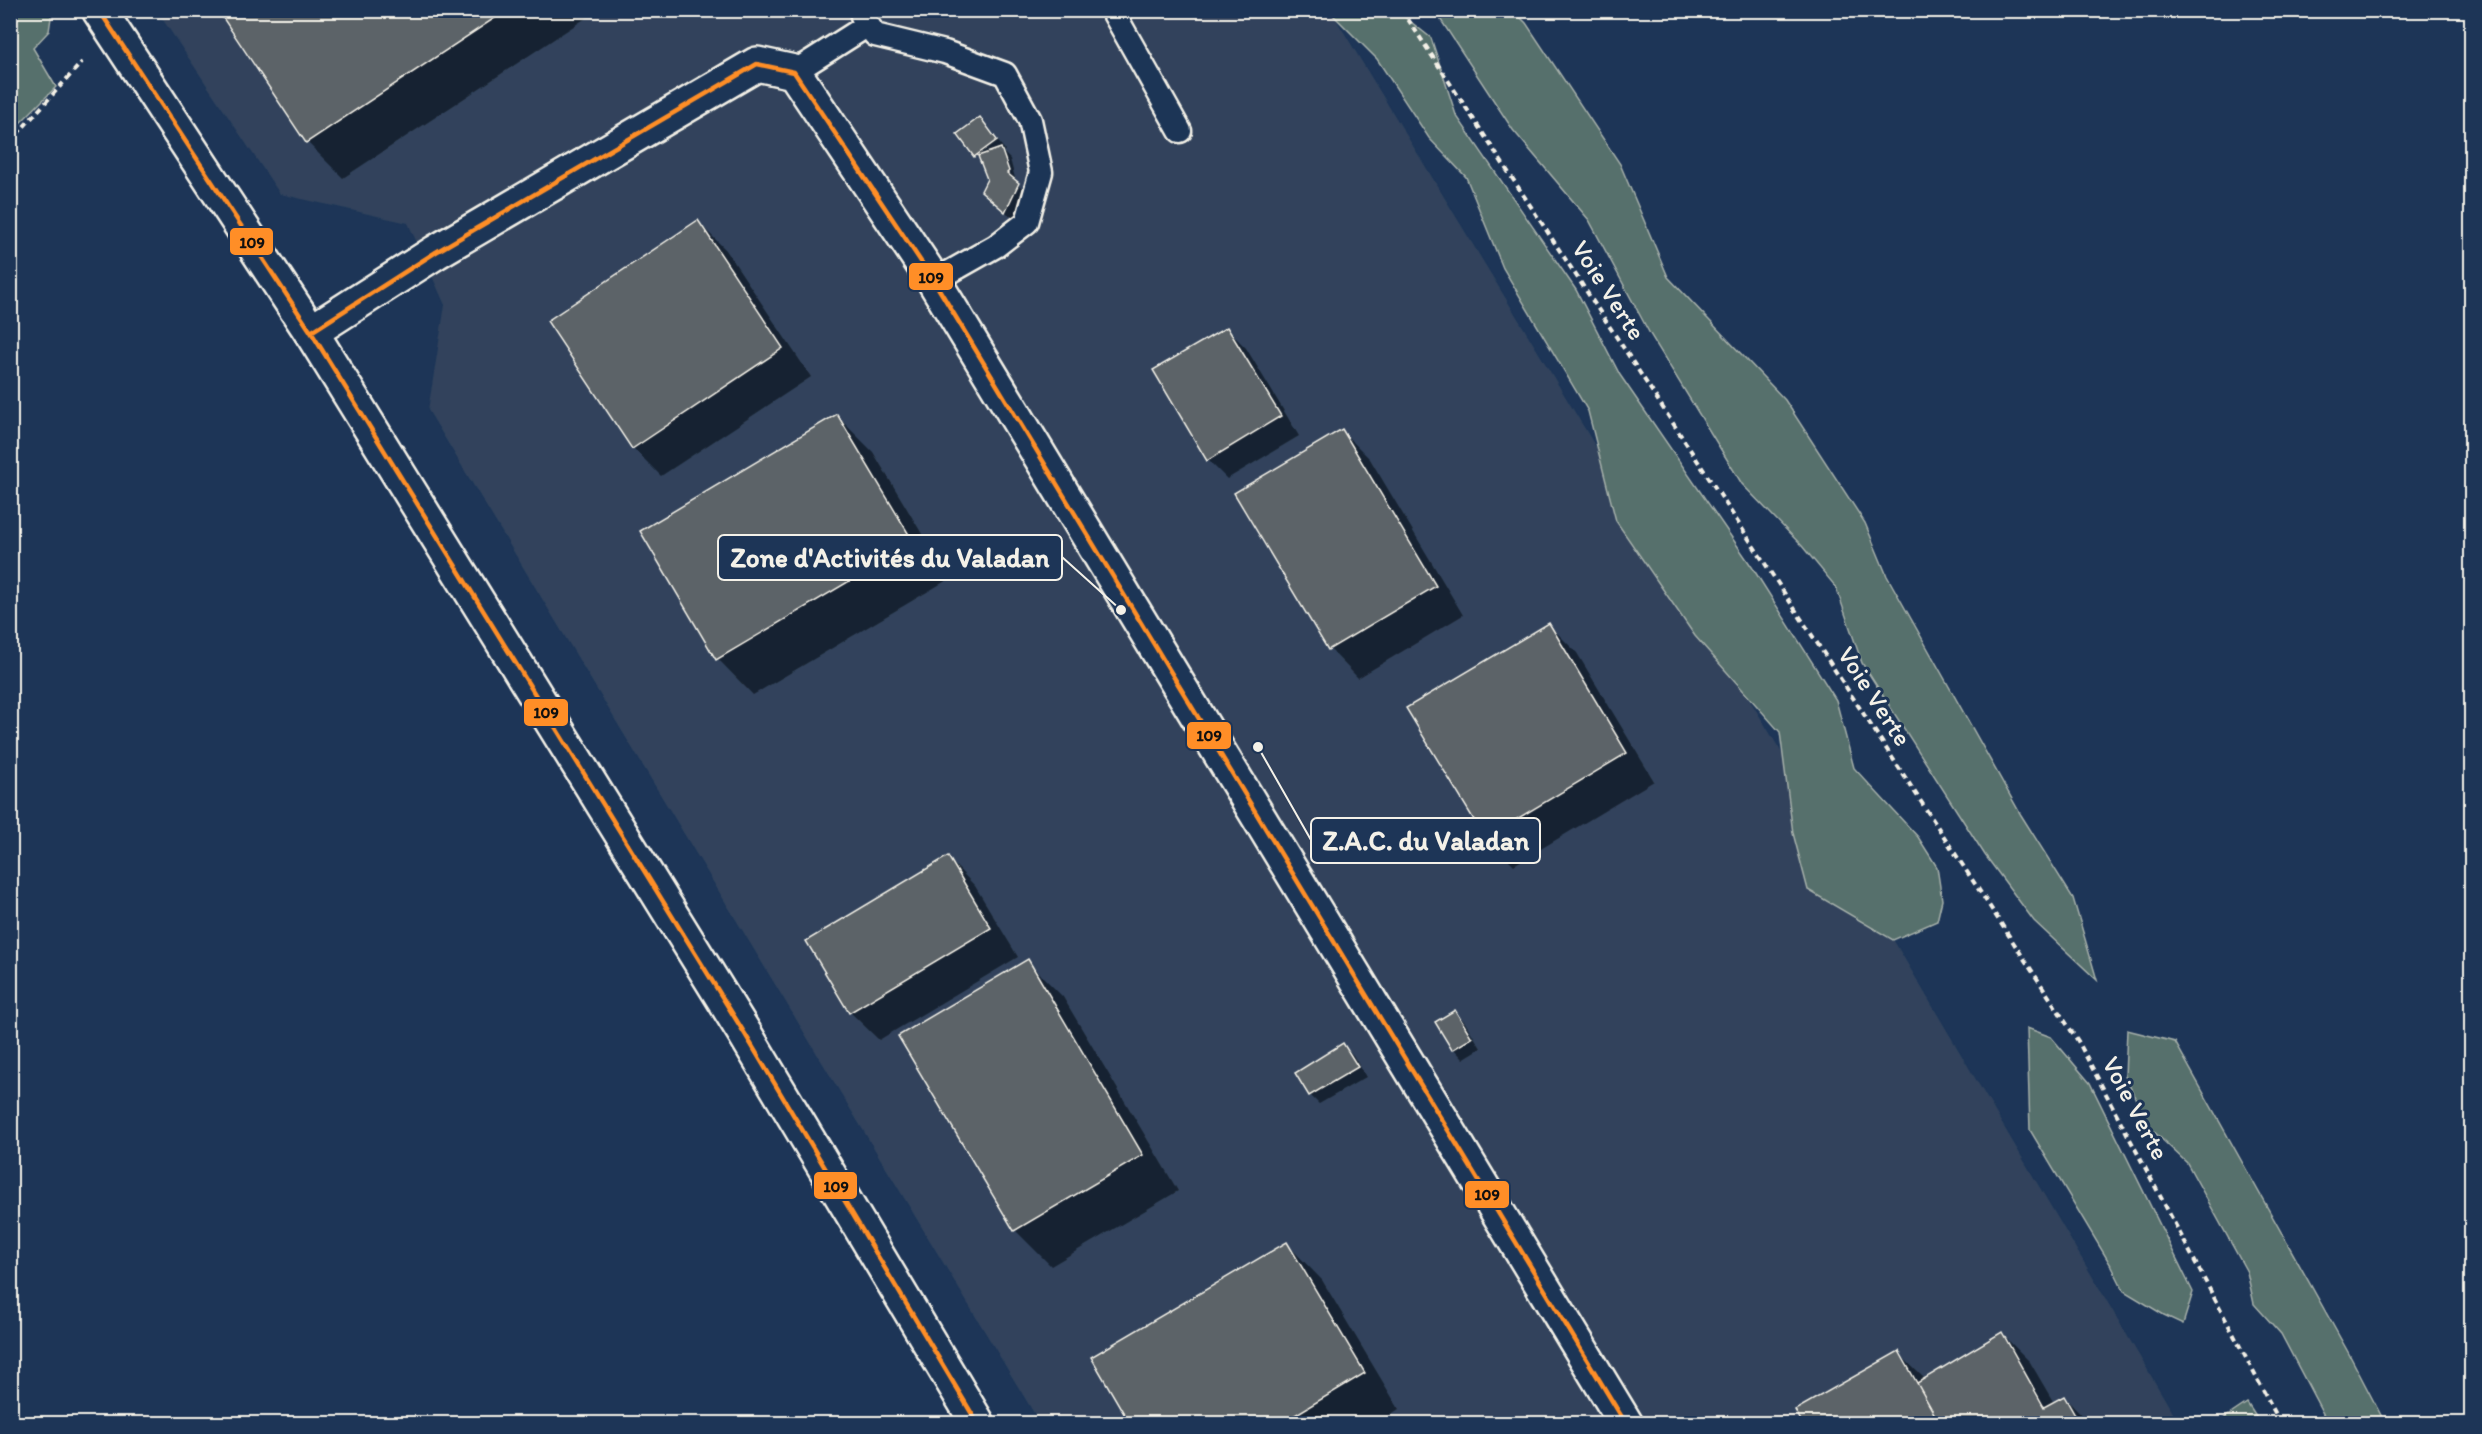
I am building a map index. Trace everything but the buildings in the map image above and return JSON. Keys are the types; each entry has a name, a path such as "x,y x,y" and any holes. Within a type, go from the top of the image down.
{"street":[{"path":"105,20 310,332 745,1034 978,1424"},
{"path":"310,332 436,252 757,64 794,72 934,281 1626,1424"}],"lane":[{"path":"1112,10 1180,131"},
{"path":"794,72 864,18 875,35 945,52 1005,74 1030,120 1041,172 1027,222 996,246 934,281"}],"path":[{"name":"Voie Verte","path":"1402,10 2078,1041 2281,1424"},
{"path":"10,142 105,20"}],"shaded area":[{"path":"157,11 1331,11 1816,809 2179,1423 1040,1423 428,410 445,305 408,223 280,194"}],"green space":[{"path":"11,10 52,11 49,31 33,48 56,87 11,132"},
{"path":"1329,11 1397,11 1431,38 1456,115 1576,290 1620,375 1752,567 1836,700 1854,768 1918,837 1937,867 1942,900 1937,921 1893,940 1808,890 1793,833 1780,732 1695,636 1616,521 1588,411 1503,268 1466,177 1429,138 1377,59"},
{"path":"1435,11 1514,11 1526,23 1620,164 1668,277 1785,400 1865,523 1887,576 2021,815 2073,898 2097,980 2034,921 1985,855 1862,663 1836,587 1802,546 1742,484 1650,334 1589,220 1513,130"},
{"path":"2027,1028 2051,1037 2090,1083 2193,1292 2183,1324 2124,1291 2030,1130"},
{"path":"2127,1030 2175,1042 2348,1352 2385,1423 2328,1423 2281,1334 2254,1304 2247,1272 2187,1163 2149,1127 2125,1076"},
{"path":"2247,1403 2260,1423 2219,1423 2219,1422"}],"transit line":[{"name":"109","path":"99,10 311,332 745,1034 978,1424"},
{"name":"109","path":"311,332 436,252 757,64 794,72 934,281 1626,1424"}],"place":[{"name":"Zone d'Activités du Valadan","path":"1121,610"},
{"name":"Z.A.C. du Valadan","path":"1258,747"}]}
